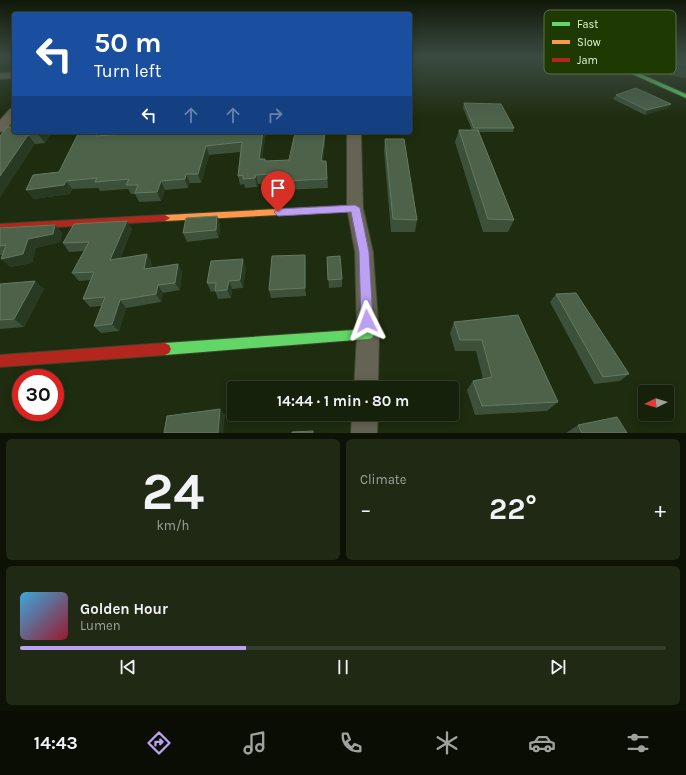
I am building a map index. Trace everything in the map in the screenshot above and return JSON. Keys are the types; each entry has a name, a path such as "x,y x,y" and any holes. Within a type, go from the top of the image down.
{"street":[{"path":"643,77 686,96"},
{"path":"0,128 12,114"},
{"path":"0,128 12,129"},
{"path":"354,134 355,208 364,252 368,334 366,381"},
{"path":"0,226 355,208"},
{"path":"0,361 368,334"},
{"path":"364,433 365,421"}],"building":[{"path":"636,88 671,104 647,110 616,95"},
{"path":"464,103 501,104 514,128 474,128"},
{"path":"7,127 12,127 12,134 38,134 28,135 0,176 0,136"},
{"path":"459,130 478,130 514,220 488,219"},
{"path":"78,134 97,134 96,136 123,134 263,134 259,159 265,159 265,161 289,160 295,134 325,134 321,161 326,161 327,179 282,181 282,173 256,175 255,178 243,179 243,175 238,176 242,142 206,146 198,174 186,174 185,179 161,181 157,192 135,193 138,185 126,185 129,179 95,182 97,178 66,181 64,185 26,190 33,175 59,172"},
{"path":"385,139 404,139 417,220 393,219"},
{"path":"217,216 216,230 183,233 186,218"},
{"path":"127,221 110,260 147,254 144,269 178,264 175,283 158,285 156,294 120,300 112,324 94,326 105,297 83,299 94,272 72,273 89,242 63,243 74,224"},
{"path":"55,225 53,234 28,239 23,254 1,259 6,245 0,246 0,228"},
{"path":"305,255 305,288 269,290 272,256"},
{"path":"340,256 342,279 328,280 327,257"},
{"path":"243,259 240,280 229,281 227,290 215,291 216,283 207,283 211,261"},
{"path":"35,281 14,319 0,320 0,284"},
{"path":"576,293 629,374 603,377 556,294"},
{"path":"518,315 558,402 482,406 473,381 492,377 482,340 460,340 454,322"},
{"path":"220,409 218,433 164,433 167,416"},
{"path":"617,417 627,433 582,433 578,425"},
{"path":"313,431 313,433 292,433 292,432"}],"traffic: fast":[{"path":"643,77 686,96"},
{"path":"165,349 368,334"}],"traffic: slow":[{"path":"165,218 355,208"}],"traffic: jam":[{"path":"0,227 165,218"},
{"path":"0,361 165,349"}],"route":[{"path":"278,212 355,208 364,252 367,321"}]}
